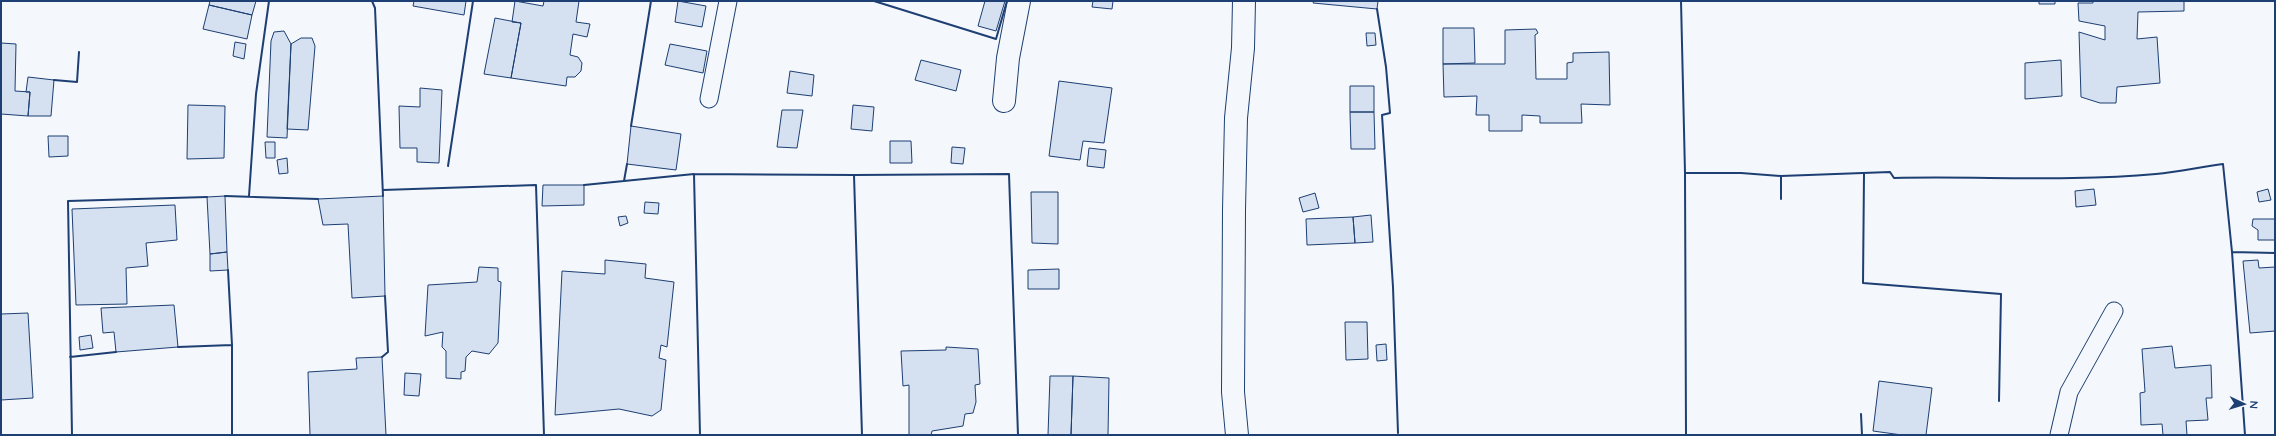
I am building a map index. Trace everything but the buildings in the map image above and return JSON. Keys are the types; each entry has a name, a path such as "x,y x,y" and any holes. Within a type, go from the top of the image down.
{"street":[{"path":"1004,101 1008,58 1019,1"},
{"path":"1237,435 1233,392 1234,210 1236,118 1243,48 1244,1"}],"lane":[{"path":"709,99 728,1"},
{"path":"2059,435 2069,392 2114,311"}],"wall":[{"path":"249,196 256,94 269,1"},
{"path":"372,1 375,8 383,196"},
{"path":"448,166 473,1"},
{"path":"631,126 651,1"},
{"path":"874,1 996,39 1007,1"},
{"path":"1681,1 1685,173 1686,435"},
{"path":"1377,9 1386,67 1390,113 1382,115 1393,287 1398,433"},
{"path":"54,80 77,82 79,52"},
{"path":"624,181 627,164"},
{"path":"1685,173 1741,173 1781,176 1890,172 1894,178 2091,178 2156,174 2223,164 2232,252 2245,435"},
{"path":"694,174 854,175"},
{"path":"584,185 694,174 700,435"},
{"path":"862,435 854,175 1009,174 1018,435"},
{"path":"1864,174 1863,283 2001,294 1999,401"},
{"path":"1781,176 1781,199"},
{"path":"383,190 536,185 544,435"},
{"path":"225,196 318,199"},
{"path":"72,435 68,201 207,197"},
{"path":"2232,252 2275,253"},
{"path":"228,270 232,345 232,435"},
{"path":"382,357 388,352 385,296"},
{"path":"178,347 232,345"},
{"path":"70,357 116,352"},
{"path":"1861,414 1862,435"}]}
